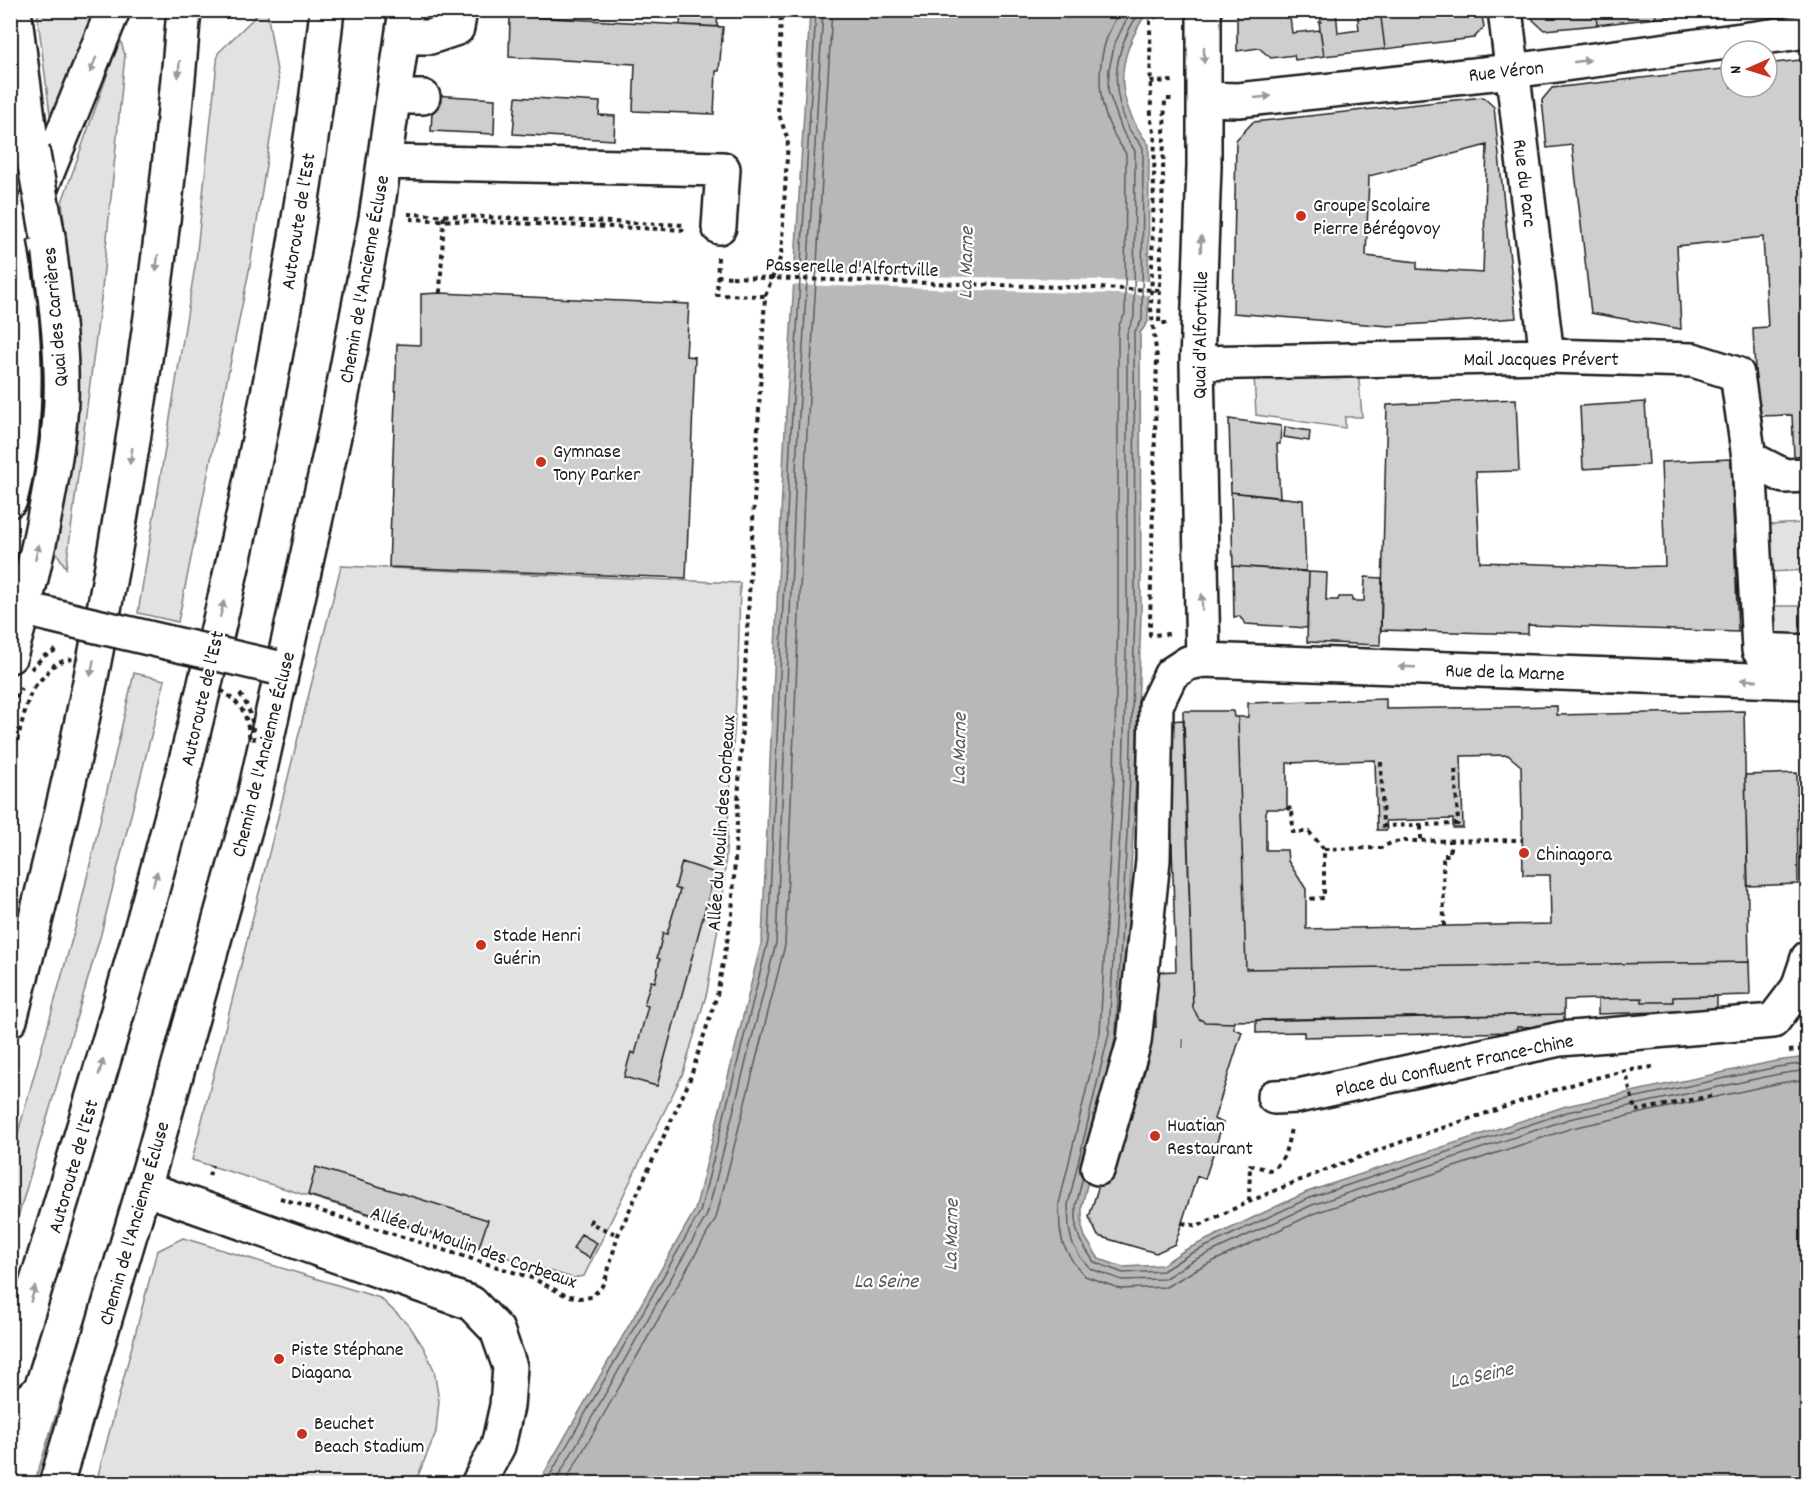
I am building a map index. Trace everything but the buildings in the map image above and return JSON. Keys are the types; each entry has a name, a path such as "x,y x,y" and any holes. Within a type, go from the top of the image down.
{"main road":[{"name":"Quai des Carrières","path":"10,656 26,609 47,505 61,401 59,335 48,237 32,149 14,10"},
{"path":"10,264 113,10"},
{"path":"10,1020 78,740 133,445 166,190 184,10"},
{"name":"Autoroute de l’Est","path":"10,1370 123,990 194,728 245,505 278,336 307,161 327,10"},
{"path":"404,24 430,37 458,28 460,10"},
{"name":"Quai d'Alfortville","path":"1203,660 1193,90 1204,10"},
{"name":"Rue du Parc","path":"1505,10 1547,356"},
{"name":"Chemin de l'Ancienne Écluse","path":"56,1484 153,1157 253,801 279,668 334,436 384,162 405,89 404,24"},
{"name":"Rue Véron","path":"1193,90 1238,100 1512,70 1799,25"},
{"path":"384,162 723,159 707,228"},
{"name":"Quai des Carrières","path":"10,242 24,343 23,417 10,500"},
{"name":"Mail Jacques Prévert","path":"1197,363 1547,356 1693,360 1737,374 1749,458"},
{"path":"1749,458 1784,476 1808,475"},
{"path":"1749,458 1759,650 1808,652"},
{"path":"26,609 279,668"},
{"path":"1098,1168 1134,1042 1153,860 1156,705 1172,674 1188,663 1203,660"},
{"name":"Rue de la Marne","path":"1203,660 1808,682"},
{"name":"Place du Confluent France-Chine","path":"1274,1097 1298,1096 1560,1039 1773,1021 1798,988 1808,958"},
{"path":"144,1188 471,1303 497,1330 510,1367 507,1406 498,1446 478,1484"}],"path":[{"name":"Allée du Moulin des Corbeaux","path":"276,1197 532,1278 565,1295 580,1298 591,1297 602,1286 607,1275 618,1235 689,1082 717,995 732,915 765,296 781,256 788,152 788,140 778,112 781,10"},
{"path":"1150,621 1156,358 1151,309 1155,135 1151,121 1150,21 1165,10"},
{"path":"1150,82 1193,90"},
{"name":"Passerelle d'Alfortville","path":"765,296 717,295 717,276 1161,290 1164,119"},
{"path":"376,215 444,215 707,228"},
{"path":"376,215 445,221 707,228"},
{"path":"440,293 444,215"},
{"path":"10,767 28,700 34,687 56,663 81,657"},
{"path":"210,688 221,691 240,705 246,716 250,741"},
{"path":"10,715 15,699"},
{"path":"1382,762 1383,826 1458,824 1455,767"},
{"path":"1287,809 1292,808 1293,832 1309,832 1324,849 1324,898 1306,899"},
{"path":"1421,826 1421,841"},
{"path":"1324,849 1381,848 1393,842 1522,840"},
{"path":"1444,926 1443,855 1450,855 1449,841"},
{"path":"1182,1223 1198,1226 1249,1201 1373,1151 1573,1084 1631,1070"},
{"path":"1627,1077 1635,1111 1711,1095"},
{"path":"1249,1201 1250,1165 1270,1170 1278,1166 1285,1153"},
{"path":"153,1157 210,1175"},
{"path":"592,1219 590,1223 618,1235"}],"shaded area":[{"path":"37,11 100,11 52,130"},
{"path":"261,11 267,11 279,83 250,266 178,622 138,613 196,260 218,53"},
{"path":"120,39 125,55 101,299 66,568 53,547 78,388 62,202"},
{"path":"1358,368 1362,417 1345,417 1345,428 1256,415 1254,374"},
{"path":"1803,523 1806,570 1770,572 1768,525"},
{"name":"Stade Henri Guérin","path":"341,566 740,583 738,670 723,898 707,992 683,1073 584,1276 573,1278 192,1160"},
{"path":"1773,606 1807,606 1807,635 1775,634"},
{"path":"134,673 165,680 101,934 11,1241 11,1158 77,921"},
{"name":"Piste Stéphane Diagana","path":"183,1238 380,1298 409,1325 424,1348 434,1370 439,1401 436,1432 415,1483 96,1483 157,1251"},
{"path":"85,1323 44,1483 34,1484"}],"water":[{"name":"La Seine","path":"810,11 1148,11 1129,46 1124,62 1123,78 1124,95 1129,111 1149,145 1148,322 1140,333 1141,612 1136,778 1122,1035 1082,1206 1082,1227 1085,1237 1099,1259 1123,1267 1162,1265 1185,1250 1307,1192 1566,1106 1776,1061 1807,1057 1807,1483 538,1484 695,1210 762,940 784,448"}],"pier":[{"path":"791,273 1150,281 1151,295 791,285"}],"place":[{"name":"Groupe Scolaire Pierre Bérégovoy","path":"1301,216"},
{"name":"Gymnase Tony Parker","path":"541,462"},
{"name":"Chinagora","path":"1524,853"},
{"name":"Stade Henri Guérin","path":"481,945"},
{"name":"Huatian Restaurant","path":"1155,1136"},
{"name":"Piste Stéphane Diagana","path":"279,1359"},
{"name":"Beuchet Beach Stadium","path":"302,1434"}],"water label":[{"name":"La Marne","path":"965,263"},
{"name":"La Marne","path":"958,749"},
{"name":"La Marne","path":"950,1235"}]}
